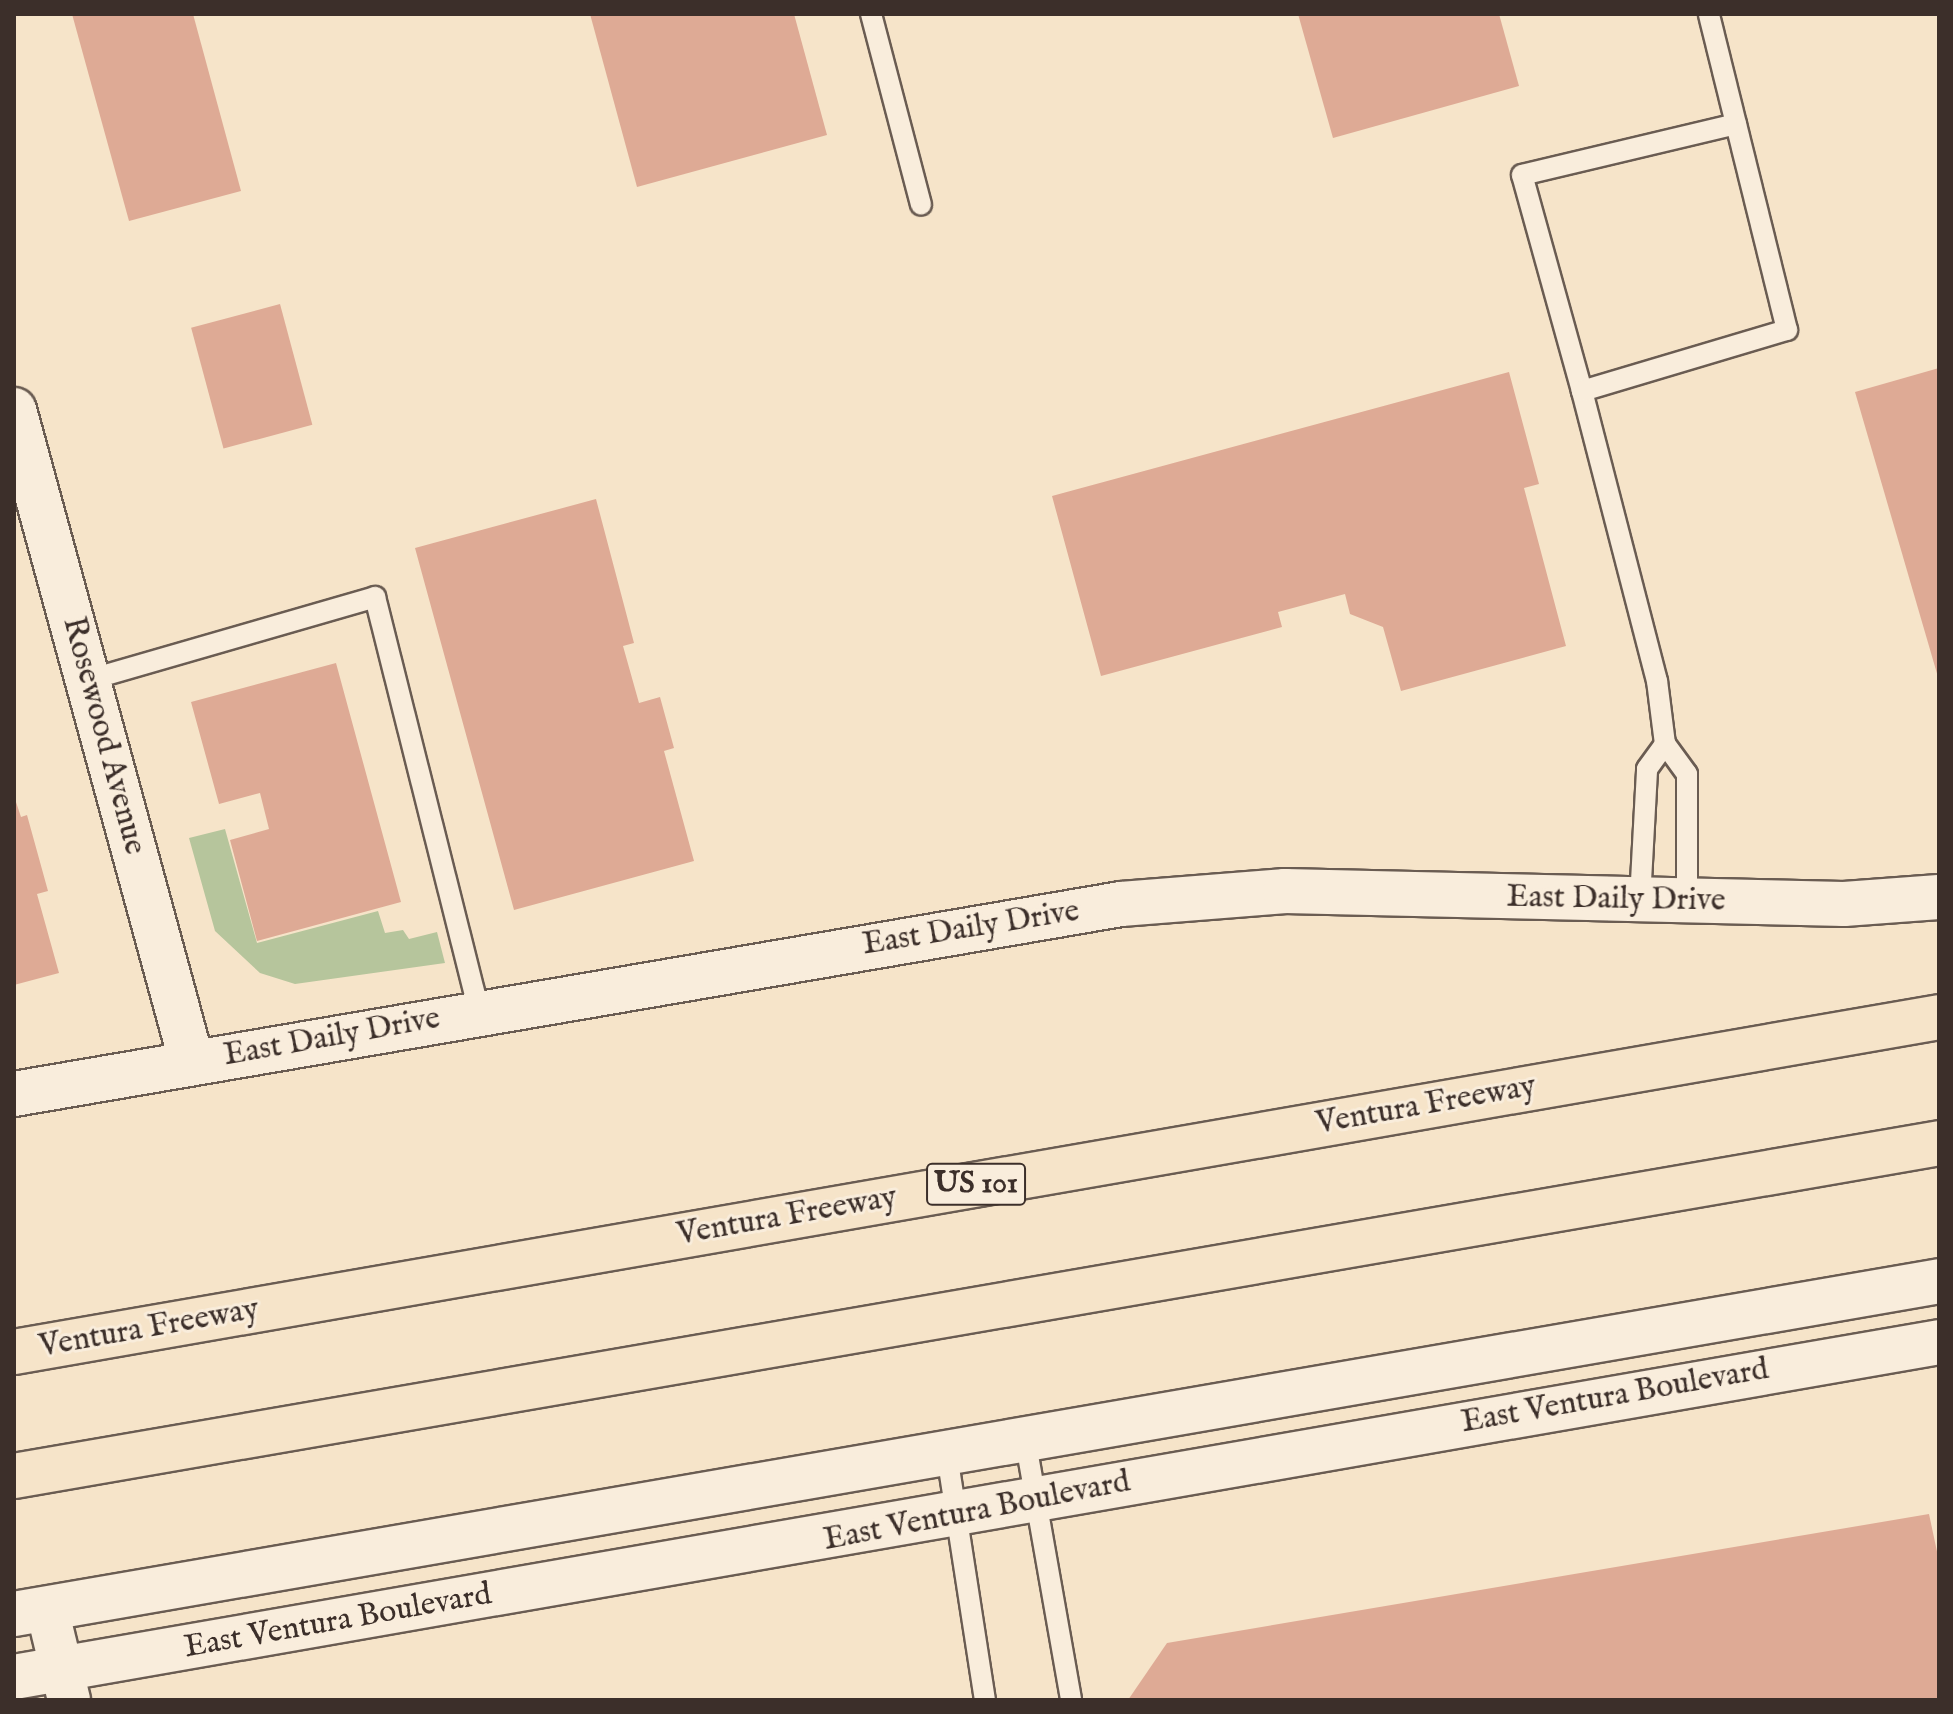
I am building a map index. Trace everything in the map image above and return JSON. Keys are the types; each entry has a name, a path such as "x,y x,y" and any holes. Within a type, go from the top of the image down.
{"highway":[{"name":"Ventura Freeway","path":"14,1352 1939,1017"},
{"path":"14,1476 1939,1143"}],"main road":[{"name":"Rosewood Avenue","path":"14,410 192,1063"},
{"name":"East Daily Drive","path":"14,1094 1121,904 1285,891 1687,902 1939,897"},
{"name":"East Ventura Boulevard","path":"30,1611 1026,1444 1939,1281"},
{"name":"East Ventura Boulevard","path":"14,1677 66,1684 1036,1501 1939,1342"}],"street":[{"path":"30,1611 66,1684"}],"lane":[{"path":"871,14 921,205"},
{"path":"1582,391 1787,330 1709,14"},
{"path":"1687,902 1687,774 1665,744 1657,681 1522,175 1736,124"},
{"path":"88,680 375,597 479,1012"},
{"path":"1640,900 1647,769 1665,744"},
{"path":"1026,1444 1071,1700"},
{"path":"947,1455 985,1700"}],"green space":[{"path":"225,829 257,943 378,911 385,933 403,930 409,939 437,932 445,963 295,984 260,973 215,931 189,838"}],"building":[{"path":"72,14 193,14 241,191 129,221"},
{"path":"590,14 794,14 827,135 637,187"},
{"path":"1298,14 1499,14 1519,86 1333,138"},
{"path":"280,304 312,425 223,449 191,328"},
{"path":"1939,368 1939,677 1938,677 1855,392"},
{"path":"1509,372 1539,484 1524,488 1566,646 1401,691 1383,627 1350,614 1345,594 1278,612 1282,627 1101,676 1052,496"},
{"path":"596,499 634,643 623,646 639,703 660,697 674,748 664,751 694,861 514,910 415,548"},
{"path":"336,663 401,902 257,941 230,840 269,829 260,793 219,804 191,702"},
{"path":"14,796 21,817 27,815 48,891 37,894 59,973 14,985"},
{"path":"1929,1514 1939,1561 1939,1700 1128,1700 1167,1643"}]}
